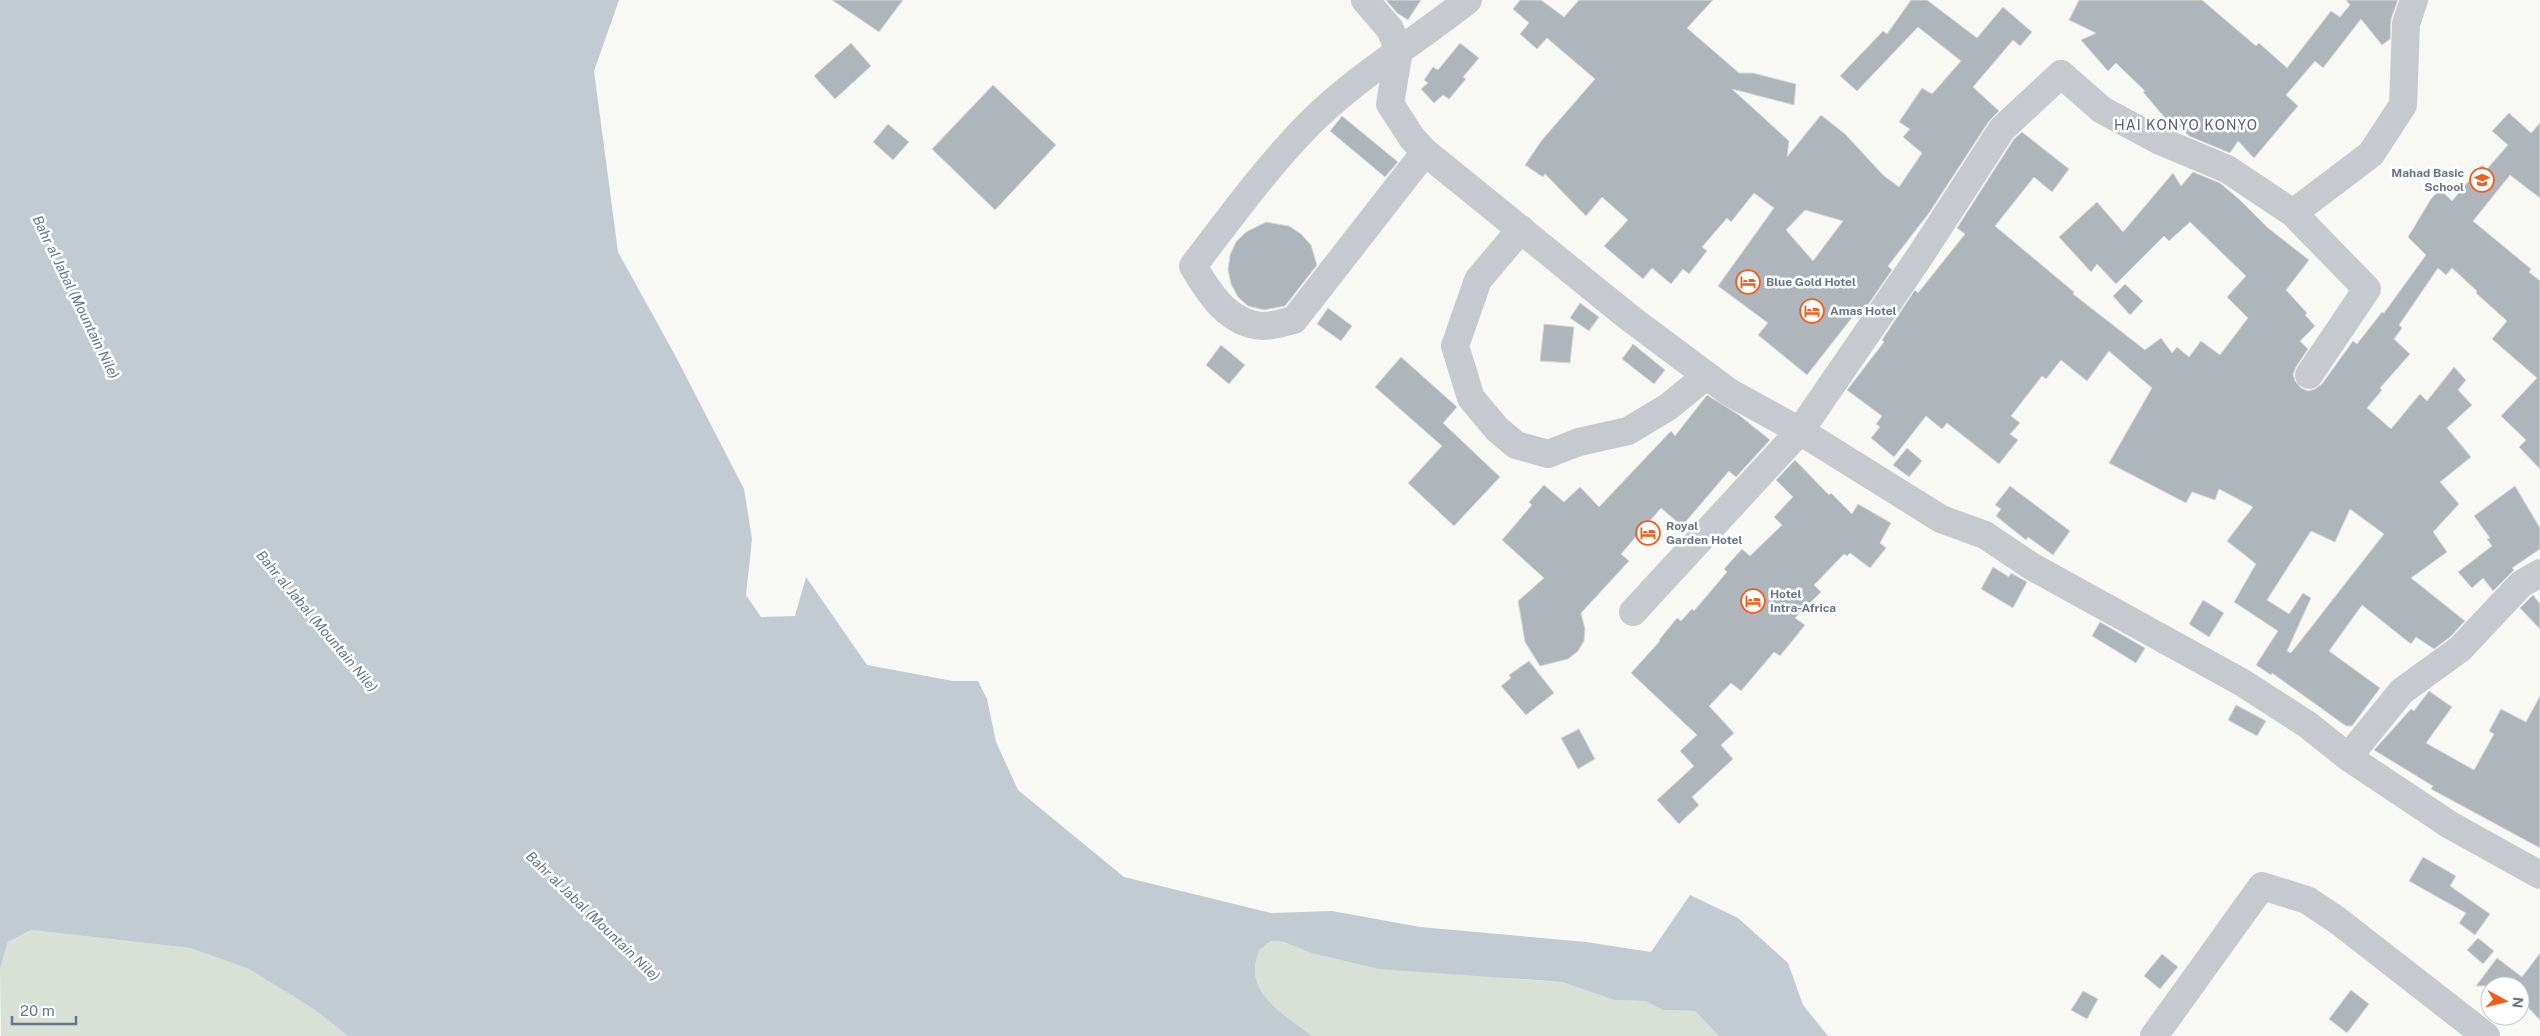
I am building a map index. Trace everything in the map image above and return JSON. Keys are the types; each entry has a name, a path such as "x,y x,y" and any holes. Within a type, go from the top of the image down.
{"street":[{"path":"1365,0 1390,29 1399,51 1390,104 1412,138 1425,152 1631,319 1706,376 1729,392 1800,431 1941,519 1985,535 2030,566 2243,684 2308,725 2348,757 2450,825 2540,875"},
{"path":"1425,152 1294,320 1264,326 1236,319 1210,295 1193,266 1243,200 1309,124 1399,51 1468,0"},
{"path":"2293,213 2371,154 2403,106 2406,24 2414,0"},
{"path":"1633,612 1800,431 1920,256 2002,129 2061,74 2102,110 2158,140 2227,169 2293,213 2367,289 2308,375"},
{"path":"1521,229 1478,280 1455,346 1471,398 1496,429 1516,445 1548,454 1580,442 1628,431 1668,407 1706,376"},
{"path":"2348,757 2402,691 2460,649 2521,584 2540,573"},
{"path":"2154,1036 2262,886 2307,900 2315,905 2486,1036"}],"shaded area":[{"path":"31,930 190,948 249,969 315,1010 348,1036 1,1036 0,969 8,942"},
{"path":"1271,941 1284,942 1308,952 1514,979 1562,982 1614,1000 1645,1001 1663,1010 1695,1011 1719,1036 1312,1036 1285,1016 1267,999 1256,980 1256,959 1259,950"}],"water":[{"name":"Bahr al Jabal (Mountain Nile)","path":"0,0 619,0 594,71 618,252 676,357 744,489 752,539 746,595 761,617 795,616 806,577 867,665 953,681 978,681 987,699 996,742 1018,790 1124,877 1271,913 1332,911 1420,927 1586,942 1651,952 1690,895 1738,918 1788,963 1803,1005 1828,1036 1719,1036 1695,1011 1663,1010 1645,1001 1614,1000 1562,982 1379,969 1308,952 1284,942 1271,941 1259,950 1255,969 1256,980 1267,999 1276,1008 1312,1036 348,1036 315,1010 249,969 190,948 31,930 8,942 0,969"}],"building":[{"path":"832,0 903,0 879,32"},
{"path":"1386,0 1421,0 1408,20 1397,13"},
{"path":"1520,0 1541,0 1564,17 1579,0 1713,0 1687,28 1739,73 1753,73 1796,84 1794,105 1732,89 1789,141 1787,157 1821,115 1845,134 1883,175 1899,187 1922,153 1903,137 1910,129 1899,122 1922,88 1932,94 1961,61 1918,27 1857,91 1840,76 1883,31 1887,34 1911,0 1927,0 1977,38 2003,7 2032,32 2020,46 2013,40 1973,87 1999,111 1989,121 1929,213 1888,266 1892,270 1858,319 1854,315 1807,375 1758,335 1768,323 1718,286 1774,208 1754,193 1731,222 1727,218 1702,247 1707,251 1689,274 1683,269 1671,284 1652,268 1643,279 1604,246 1628,220 1602,197 1586,216 1545,174 1543,177 1525,165 1542,140 1595,79 1547,38 1537,49 1520,34 1529,23 1513,9","holes":["1805,210 1843,221 1813,261 1786,230"]},
{"path":"2079,0 2202,0 2256,46 2259,43 2287,68 2331,11 2340,17 2350,5 2346,0 2398,0 2391,19 2390,39 2382,45 2361,19 2323,68 2315,61 2286,95 2298,106 2254,158 2238,141 2230,153 2189,136 2174,121 2171,125 2143,92 2145,91 2116,63 2108,71 2081,40 2096,33 2069,20"},
{"path":"851,43 871,66 835,99 814,76"},
{"path":"1460,43 1479,58 1463,77 1466,79 1449,99 1443,95 1434,103 1421,89 1428,83 1424,80 1433,67 1438,70"},
{"path":"993,85 1056,145 995,210 932,149"},
{"path":"2509,113 2531,133 2540,123 2540,198 2510,175 2473,221 2531,269 2529,272 2540,281 2540,469 2519,447 2526,440 2501,416 2537,378 2492,339 2507,321 2452,268 2446,275 2438,268 2399,325 2402,328 2394,339 2410,354 2380,388 2382,390 2367,408 2391,429 2420,394 2427,401 2454,367 2466,380 2458,390 2472,405 2447,428 2471,457 2440,482 2459,504 2433,532 2447,552 2411,578 2465,621 2450,637 2434,649 2416,637 2411,644 2362,605 2329,651 2380,688 2352,726 2346,726 2272,673 2271,675 2256,665 2278,631 2234,602 2256,564 2227,541 2253,507 2219,489 2215,500 2192,492 2186,503 2109,463 2152,388 2109,351 2087,381 2061,360 2046,379 2042,376 2011,416 2020,423 2010,434 2018,440 1999,464 1947,423 1942,429 1926,416 1894,457 1871,438 1880,427 1876,424 1882,416 1847,390 1884,342 1882,340 1915,290 1918,293 1965,234 1957,228 2014,139 2022,132 2069,169 2052,192 2034,177 1995,226 2074,292 2073,294 2145,350 2161,338 2172,353 2177,347 2189,357 2201,341 2220,355 2248,318 2227,297 2246,276 2190,222 2169,241 2164,236 2116,284 2097,264 2091,272 2059,237 2097,202 2123,232 2173,173 2181,186 2193,172 2220,183 2268,228 2309,260 2286,290 2307,313 2305,315 2315,326 2300,341 2308,349 2293,374 2295,381 2301,388 2308,391 2322,384 2353,341 2357,344 2382,312 2384,313 2426,255 2408,237 2431,199 2440,189 2452,201 2482,165 2487,169 2508,145 2492,131","holes":["2350,509 2384,534 2291,653 2287,651 2311,598 2303,593 2289,614 2267,600 2311,531 2335,542"]},
{"path":"1342,116 1398,162 1385,177 1330,131"},
{"path":"888,124 909,142 893,160 873,142"},
{"path":"1266,222 1289,226 1301,234 1311,245 1317,265 1285,306 1264,310 1248,306 1238,297 1231,284 1228,270 1230,255 1236,242 1246,232"},
{"path":"2125,284 2143,301 2130,315 2113,296"},
{"path":"1580,303 1599,317 1589,331 1570,318"},
{"path":"1328,308 1352,326 1341,341 1317,324"},
{"path":"1544,324 1574,327 1570,363 1540,361"},
{"path":"1633,344 1665,370 1654,384 1622,359"},
{"path":"1221,345 1245,365 1229,384 1206,365"},
{"path":"1401,357 1457,407 1443,423 1500,477 1454,526 1408,483 1442,446 1375,387"},
{"path":"1707,395 1739,415 1770,440 1736,477 1729,471 1682,526 1661,508 1621,554 1629,561 1581,613 1585,629 1584,641 1578,651 1568,659 1540,666 1525,642 1518,601 1544,578 1502,540 1532,505 1529,502 1544,485 1564,502 1580,487 1599,507 1671,431 1675,436"},
{"path":"1907,448 1922,461 1909,477 1893,465"},
{"path":"1795,460 1829,495 1831,493 1852,514 1858,504 1891,523 1880,543 1886,548 1870,568 1850,553 1847,556 1844,554 1814,585 1821,592 1795,618 1805,625 1780,656 1774,652 1741,691 1731,683 1709,706 1734,733 1721,745 1733,759 1692,797 1699,805 1679,824 1657,800 1694,766 1680,751 1697,735 1631,673 1660,641 1677,618 1681,621 1692,609 1694,611 1727,572 1724,569 1742,549 1750,556 1782,525 1774,517 1793,497 1776,480"},
{"path":"2010,486 2070,531 2053,555 2028,537 2026,540 1996,516 2001,509 1995,505"},
{"path":"2515,486 2540,528 2540,549 2512,568 2514,570 2493,591 2483,578 2472,588 2458,572 2492,546 2487,539 2490,538 2474,516"},
{"path":"1993,567 2009,577 2011,573 2027,582 2013,608 1981,589"},
{"path":"2533,595 2540,604 2540,629 2520,608"},
{"path":"2203,600 2224,613 2209,637 2189,624"},
{"path":"2100,622 2145,648 2136,663 2092,636"},
{"path":"1529,661 1554,693 1526,715 1501,686 1511,678 1509,675"},
{"path":"2429,691 2452,707 2426,743 2474,770 2494,734 2489,731 2501,709 2526,722 2540,696 2540,848 2431,789 2433,786 2374,750 2411,709 2414,711"},
{"path":"2236,705 2266,721 2257,736 2228,720"},
{"path":"1579,729 1595,759 1578,769 1561,738"},
{"path":"2423,857 2456,876 2450,886 2490,914 2475,935 2459,923 2466,913 2409,881"},
{"path":"2478,938 2494,951 2483,964 2467,950"},
{"path":"2540,953 2540,1020 2530,1010 2530,976 2523,976"},
{"path":"2162,954 2178,967 2160,989 2144,976"},
{"path":"2497,958 2521,976 2484,976"},
{"path":"2351,990 2369,1004 2347,1033 2329,1019"},
{"path":"2083,991 2098,999 2087,1019 2071,1010"}],"place":[{"name":"Mahad Basic School","path":"2482,180"},
{"name":"Blue Gold Hotel","path":"1748,282"},
{"name":"Amas Hotel","path":"1812,311"},
{"name":"Royal Garden Hotel","path":"1648,533"},
{"name":"Hotel Intra-Africa","path":"1753,601"}],"district":[{"name":"HAI KONYO KONYO","path":"2186,125"}]}
